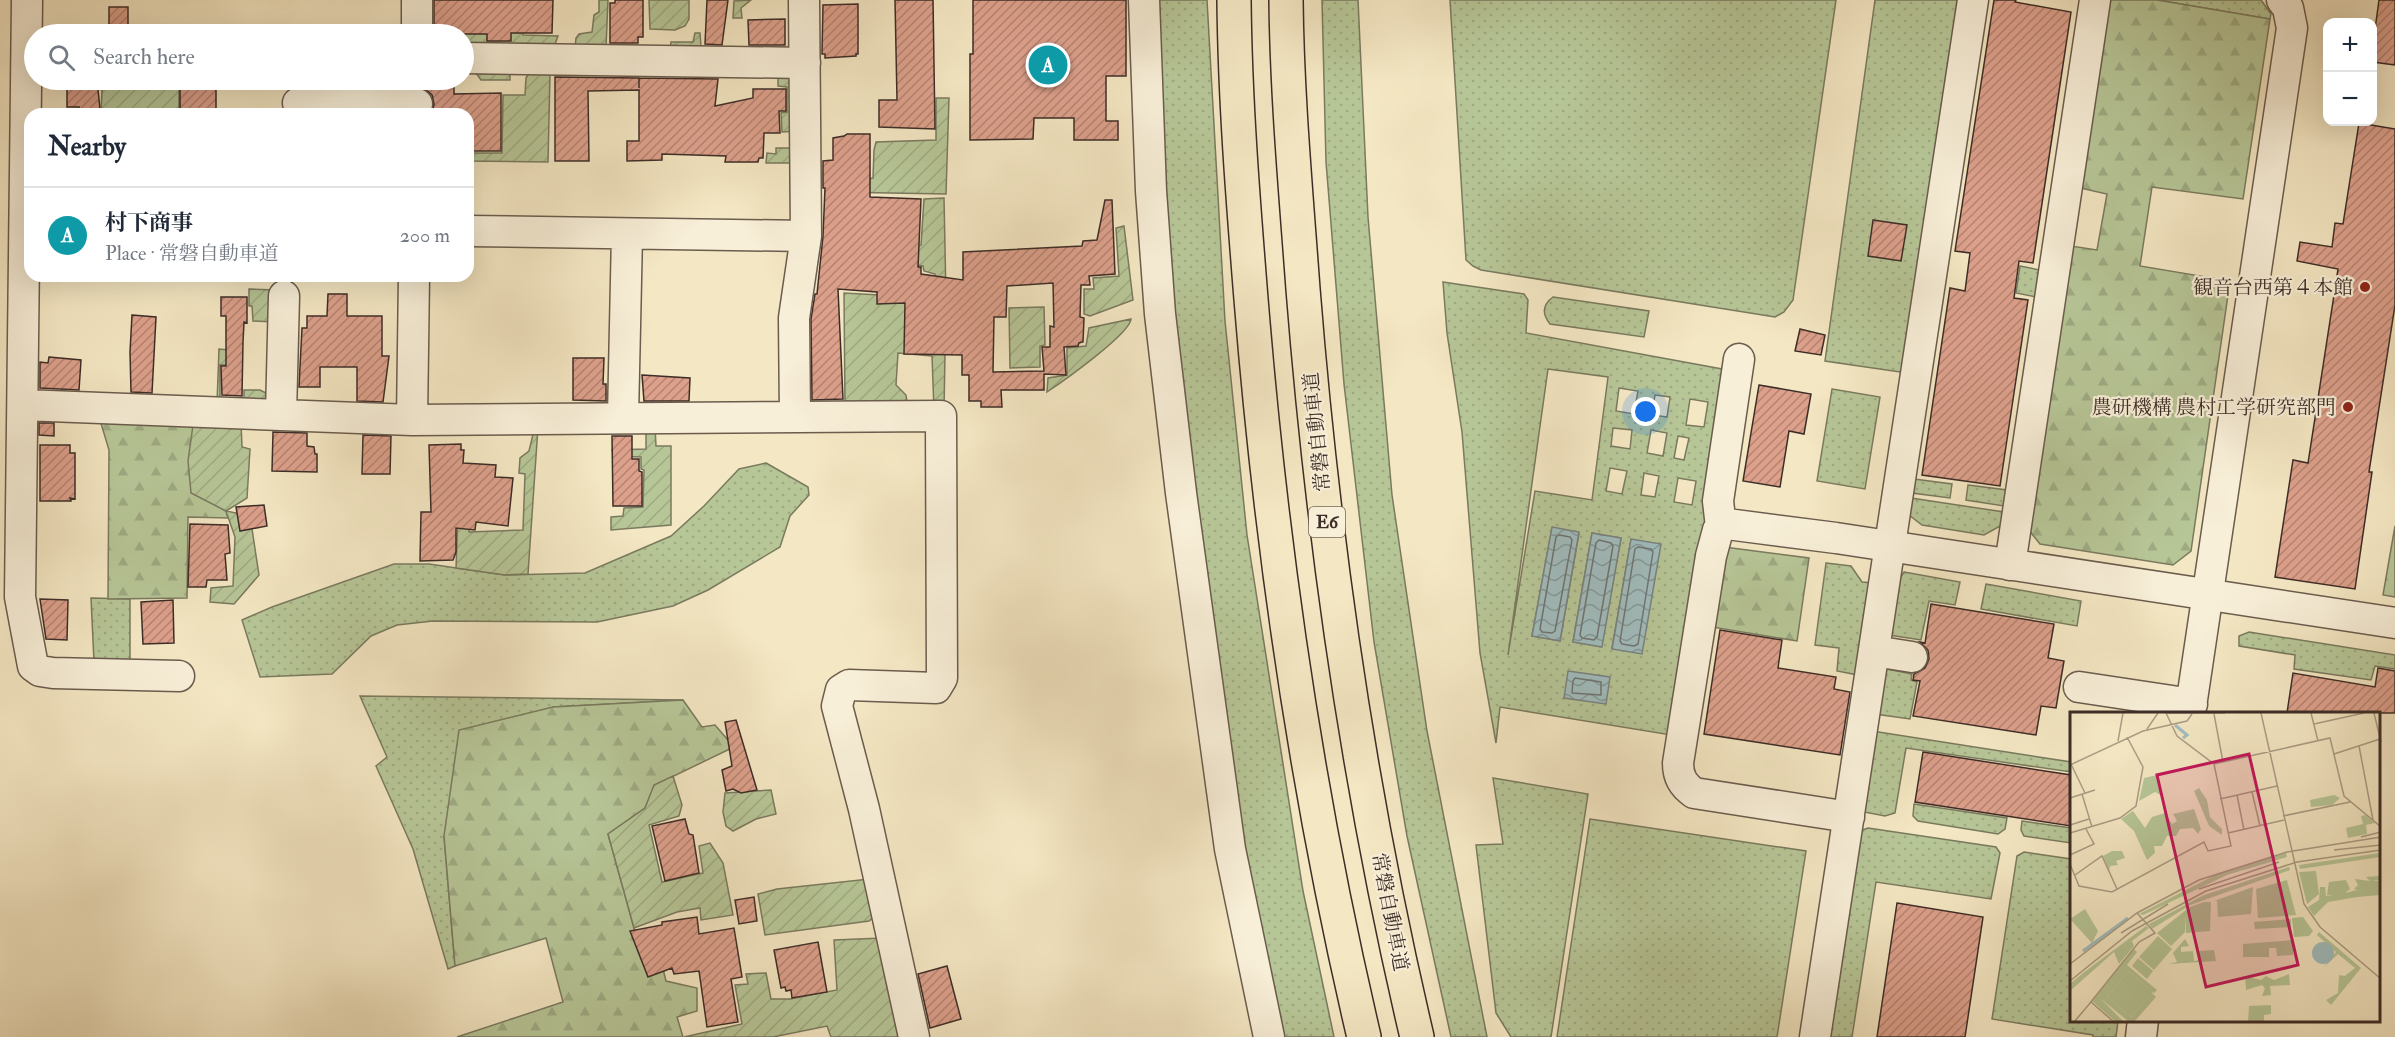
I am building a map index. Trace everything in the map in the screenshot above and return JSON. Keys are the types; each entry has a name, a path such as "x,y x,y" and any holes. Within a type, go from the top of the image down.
{"highway":[{"path":"1234,0 1244,211 1258,392 1283,604 1317,811 1347,965 1364,1037"},
{"name":"常磐自動車道","path":"1286,0 1296,203 1312,395 1337,608 1369,805 1398,955 1417,1037"}],"street":[{"path":"27,0 27,24"},
{"path":"417,0 417,24"},
{"path":"795,417 794,318 806,236 804,0"},
{"path":"1144,0 1151,191 1160,314 1194,598 1230,849 1269,1037"},
{"path":"1815,1037 1973,0"},
{"path":"2010,565 2095,0"},
{"path":"2079,687 2191,709 2292,28 2288,8 2282,0"},
{"path":"474,58 805,63"},
{"path":"28,90 28,108"},
{"path":"298,103 417,99"},
{"path":"24,186 13,301 23,405 20,597 33,666 40,671 53,673 179,676"},
{"path":"474,231 806,236"},
{"path":"623,417 627,234"},
{"path":"412,420 414,282"},
{"path":"281,414 284,296"},
{"path":"1721,526 1718,501 1739,359"},
{"path":"23,405 412,420 941,416 942,678 936,688 849,686 841,690 837,706 874,852 914,1037"},
{"path":"0,426 13,417 23,405"},
{"path":"1849,817 1694,793 1685,786 1678,775 1711,555 1721,526 1739,524 2395,623"},
{"path":"1874,651 1912,657"},
{"path":"2141,1037 2144,1022"}],"green space":[{"path":"464,0 522,26 523,35 558,36 554,47 474,47 474,24 464,24"},
{"path":"599,0 608,0 606,47 575,48 579,34 592,32 594,15 599,12"},
{"path":"649,0 689,0 689,19 685,26 675,30 650,29"},
{"path":"751,0 741,8 742,18 733,18 734,1"},
{"path":"1157,0 1207,0 1225,321 1247,535 1303,891 1334,1037 1280,1037 1254,900 1206,615 1166,256"},
{"path":"1322,0 1358,0 1368,217 1392,495 1427,731 1487,1037 1451,1037 1407,836 1374,642 1344,384 1326,162"},
{"path":"1450,0 1836,0 1793,300 1784,312 1775,317 1481,270 1466,260"},
{"path":"1875,0 1959,0 1903,367 1900,372 1825,361"},
{"path":"2109,0 2157,0 2270,19 2243,199 2152,187 2140,266 2230,281 2191,551 2173,565 2040,544 2028,529 2071,246 2097,250 2107,194 2080,188"},
{"path":"2157,0 2261,0 2271,14 2270,19"},
{"path":"695,33 700,33 701,47 670,49 671,42 693,42"},
{"path":"474,69 510,69 510,80 481,80"},
{"path":"529,73 550,73 548,162 474,161 474,153 502,153 503,95 525,95 526,78"},
{"path":"795,75 797,131 782,132 781,113 787,112 787,87 778,86 778,76"},
{"path":"102,90 179,90 179,108 101,108"},
{"path":"936,98 949,98 946,194 836,192 851,180 873,178 876,142 936,140"},
{"path":"776,148 797,148 797,163 766,163 767,153 776,154"},
{"path":"944,198 946,298 944,410 934,410 932,356 898,353 896,385 906,395 908,408 845,407 844,293 916,297 934,290 935,274 924,271 923,266 916,265 906,246 921,245 924,199"},
{"path":"1124,226 1133,300 1090,316 1084,314 1084,289 1094,289 1093,278 1119,276 1116,228"},
{"path":"2020,266 2040,270 2036,297 2016,293"},
{"path":"1443,282 1524,294 1528,300 1526,333 1722,369 1726,378 1726,393 1671,735 1500,707 1496,743 1480,653 1462,432 1447,333","holes":["1548,369 1608,377 1592,500 1535,491 1508,655","1619,388 1638,391 1634,414 1616,411","1655,395 1670,397 1667,417 1652,415","1690,399 1708,402 1704,427 1686,425","1613,428 1632,430 1630,449 1611,446","1651,430 1667,433 1663,456 1647,453","1678,436 1689,438 1684,460 1674,458","1610,468 1627,471 1622,494 1606,491","1644,473 1659,476 1655,497 1641,495","1678,478 1696,481 1692,505 1674,502","1552,528 1579,533 1560,641 1532,636","1592,533 1621,538 1601,647 1573,642","1631,540 1660,544 1613,649"]},
{"path":"249,289 276,290 274,322 253,321 252,306 249,306"},
{"path":"1553,297 1649,311 1644,337 1550,324 1544,310"},
{"path":"1044,307 1045,345 1040,346 1040,367 1010,368 1009,308"},
{"path":"1131,319 1128,326 1108,346 1047,392 1048,378 1067,375 1067,348 1086,346 1089,328"},
{"path":"219,349 239,351 240,364 220,365 220,400 244,401 244,390 260,390 274,397 274,400 217,403"},
{"path":"1832,389 1880,397 1865,489 1817,481"},
{"path":"194,418 191,492 226,511 228,518 188,517 187,598 108,599 109,450 100,420"},
{"path":"194,418 241,422 242,447 250,449 247,498 226,511 191,493 188,461"},
{"path":"535,426 538,427 528,574 505,575 456,568 458,514 469,514 469,532 523,530 525,474 519,473 520,458 529,451"},
{"path":"655,427 656,446 671,446 671,525 611,530 611,517 623,516 624,508 643,507 644,470 641,469 641,457 614,456 612,450 646,449 646,428"},
{"path":"766,463 808,487 809,495 790,516 780,547 708,590 673,606 597,622 433,621 397,625 371,636 332,674 260,677 242,620 272,607 394,564 429,564 505,575 585,573 671,536 739,469"},
{"path":"1914,479 1952,484 1950,498 1912,493"},
{"path":"1968,485 2007,490 2004,506 1966,500"},
{"path":"1911,498 2004,512 2002,525 1984,535 1922,525 1909,515"},
{"path":"226,511 250,516 259,575 234,604 210,602 211,588 233,586 235,537"},
{"path":"2395,526 2395,597 2383,595"},
{"path":"1724,547 1809,558 1797,641 1712,627"},
{"path":"1826,563 1851,566 1862,582 1873,583 1858,675 1837,671 1839,648 1815,645"},
{"path":"1904,572 1960,582 1955,605 1929,601 1921,640 1889,635 1897,583"},
{"path":"1986,584 2081,601 2077,626 1981,609"},
{"path":"91,598 130,599 130,662 94,662"},
{"path":"2249,632 2395,655 2395,669 2375,666 2371,680 2294,669 2295,655 2239,646 2239,636"},
{"path":"1887,669 1912,674 1911,680 1917,682 1910,719 1875,714 1881,675"},
{"path":"360,696 683,700 553,707 444,836 455,966 448,969 413,849 376,766 387,757"},
{"path":"683,700 702,727 715,725 734,747 655,785 645,808 608,834 634,928 641,945 657,945 666,981 697,988 697,1011 677,1017 683,1037 457,1037 563,1002 546,938 455,966 444,836 459,730 553,707"},
{"path":"1872,731 2070,762 2070,772 1906,748 1895,813 1885,816 1864,812"},
{"path":"673,776 682,805 679,816 649,825 662,882 703,873 699,846 710,843 723,863 733,915 701,920 700,908 677,912 634,928 608,834 645,808 654,785"},
{"path":"1493,778 1588,794 1551,1037 1511,1037 1496,1013 1476,845 1503,844"},
{"path":"771,790 776,814 756,819 733,831 726,826 723,812 725,793"},
{"path":"1914,804 2007,818 2005,829 1998,834 1918,821 1913,816"},
{"path":"1590,819 1806,851 1777,1037 1557,1037"},
{"path":"2022,821 2070,828 2070,843 2024,836 2021,830"},
{"path":"1868,828 1996,847 2000,853 1991,899 1876,882 1852,1037 1827,1037 1857,832"},
{"path":"2024,852 2070,859 2070,1022 2118,1022 2116,1037 2093,1037 2093,1035 1992,1019 2017,856"},
{"path":"869,879 877,914 869,921 765,935 758,894 777,889"},
{"path":"883,938 905,1037 831,1037 827,1026 773,1037 684,1037 742,1024 735,985 748,984 746,974 766,973 771,999 790,999 837,990 834,940"}],"water":[{"path":"1552,527 1579,532 1560,641 1532,636"},
{"path":"1592,533 1621,538 1602,647 1573,642"},
{"path":"1631,539 1661,544 1642,654 1612,649"},
{"path":"1568,671 1610,677 1606,704 1564,698"}],"building":[{"path":"434,0 553,0 552,33 511,33 511,41 487,41 487,34 474,34 474,24 434,24"},
{"path":"615,0 643,0 643,37 638,37 638,43 610,43 610,3 615,3"},
{"path":"707,0 728,0 722,45 705,44"},
{"path":"895,0 933,0 935,129 879,127 879,100 897,100"},
{"path":"973,0 1126,0 1126,76 1106,76 1106,121 1118,121 1118,140 1074,140 1074,118 1034,118 1033,139 970,140 970,54 973,54"},
{"path":"1994,0 2016,0 2015,2 2071,12 2033,263 2019,261 2014,298 2028,300 2000,486 1922,475 1950,288 1965,291 1970,253 1955,251"},
{"path":"2379,0 2395,0 2395,65 2377,63 2377,18"},
{"path":"858,4 858,54 825,58 825,54 822,54 823,5"},
{"path":"109,7 128,7 128,24 109,24"},
{"path":"785,19 785,45 749,45 748,20"},
{"path":"555,77 718,79 715,106 753,98 753,89 786,89 786,111 779,111 780,133 764,133 763,158 759,158 758,162 725,162 726,156 662,154 662,160 627,161 627,141 639,141 639,90 588,91 589,161 555,161"},
{"path":"67,90 98,90 100,108 67,107"},
{"path":"180,90 216,90 216,108 180,108"},
{"path":"426,90 454,90 454,94 501,93 501,151 474,151 474,108 433,108 432,95"},
{"path":"2359,126 2395,129 2395,305 2369,472 2372,472 2355,589 2275,577 2293,460 2308,463 2338,269 2297,261 2300,242 2332,247 2335,223 2343,224"},
{"path":"870,134 870,197 921,199 918,267 921,267 921,274 963,280 963,252 1082,246 1083,241 1097,240 1105,200 1112,200 1115,274 1089,276 1090,285 1081,285 1080,317 1084,318 1083,342 1078,346 1064,347 1066,375 1044,374 1044,390 1001,390 1002,407 981,407 981,401 969,401 969,375 962,375 962,355 904,354 905,303 877,304 877,292 838,289 843,399 812,400 811,319 815,294 817,294 823,236 825,188 823,188 823,161 833,160 833,138","holes":["1053,283 1054,327 1050,326 1050,347 1042,347 1044,371 993,372 994,317 1006,317 1007,286"]},
{"path":"1873,220 1907,225 1901,261 1868,256"},
{"path":"328,294 347,294 347,316 382,316 382,356 389,356 383,402 357,401 357,367 320,367 320,387 299,387 302,328 307,328 307,316 327,316"},
{"path":"221,297 247,297 242,396 222,395 221,366 226,366 226,316 221,316"},
{"path":"132,315 156,317 152,393 131,392"},
{"path":"1800,329 1825,335 1821,355 1795,351"},
{"path":"49,357 81,360 79,390 40,388 40,362 48,363"},
{"path":"573,358 604,358 603,384 606,384 606,401 573,400"},
{"path":"642,375 690,378 689,401 644,401"},
{"path":"1759,385 1811,394 1804,434 1789,431 1780,487 1743,481"},
{"path":"39,423 54,423 54,436 39,435"},
{"path":"273,432 307,433 307,446 314,447 315,454 317,454 317,472 272,471"},
{"path":"363,435 391,436 390,474 362,474"},
{"path":"612,436 632,436 632,459 639,459 639,471 642,472 642,506 613,506"},
{"path":"461,444 461,450 464,450 463,463 496,465 495,477 513,478 508,526 476,522 475,530 456,528 456,552 453,560 420,561 421,512 431,512 429,445"},
{"path":"40,445 70,445 70,453 75,453 75,499 40,501"},
{"path":"264,505 267,526 240,531 236,507"},
{"path":"190,524 228,525 230,553 225,554 227,580 207,580 206,587 188,587"},
{"path":"40,599 68,600 67,640 46,639"},
{"path":"173,600 174,643 143,644 141,602"},
{"path":"1931,604 2054,624 2048,658 2064,661 2056,708 2041,706 2036,735 1913,716 1920,681 1913,680 1914,674 1925,668 1929,659 1928,650 1920,642 1925,643"},
{"path":"1720,630 1782,640 1778,668 1836,677 1834,689 1850,692 1840,755 1704,734"},
{"path":"2378,668 2395,671 2395,713 2287,712 2293,673 2375,687"},
{"path":"736,720 757,790 741,793 733,789 726,791 722,770 732,766 725,722"},
{"path":"1923,752 2070,775 2070,826 1915,802"},
{"path":"685,819 689,834 693,835 699,873 665,881 652,826"},
{"path":"754,897 757,921 739,924 735,900"},
{"path":"1897,903 1983,917 1965,1037 1877,1037"},
{"path":"697,917 699,934 734,928 742,977 731,979 738,1022 707,1027 699,971 674,974 672,968 648,977 630,931 662,925 662,922"},
{"path":"818,942 827,992 792,998 791,990 786,991 785,987 781,988 774,950"},
{"path":"947,966 961,1019 930,1028 918,974"}],"place":[{"name":"村下商事","path":"1048,65"},
{"name":"観音台西第４本館","path":"2365,287"},
{"name":"農研機構 農村工学研究部門","path":"2348,407"}]}
